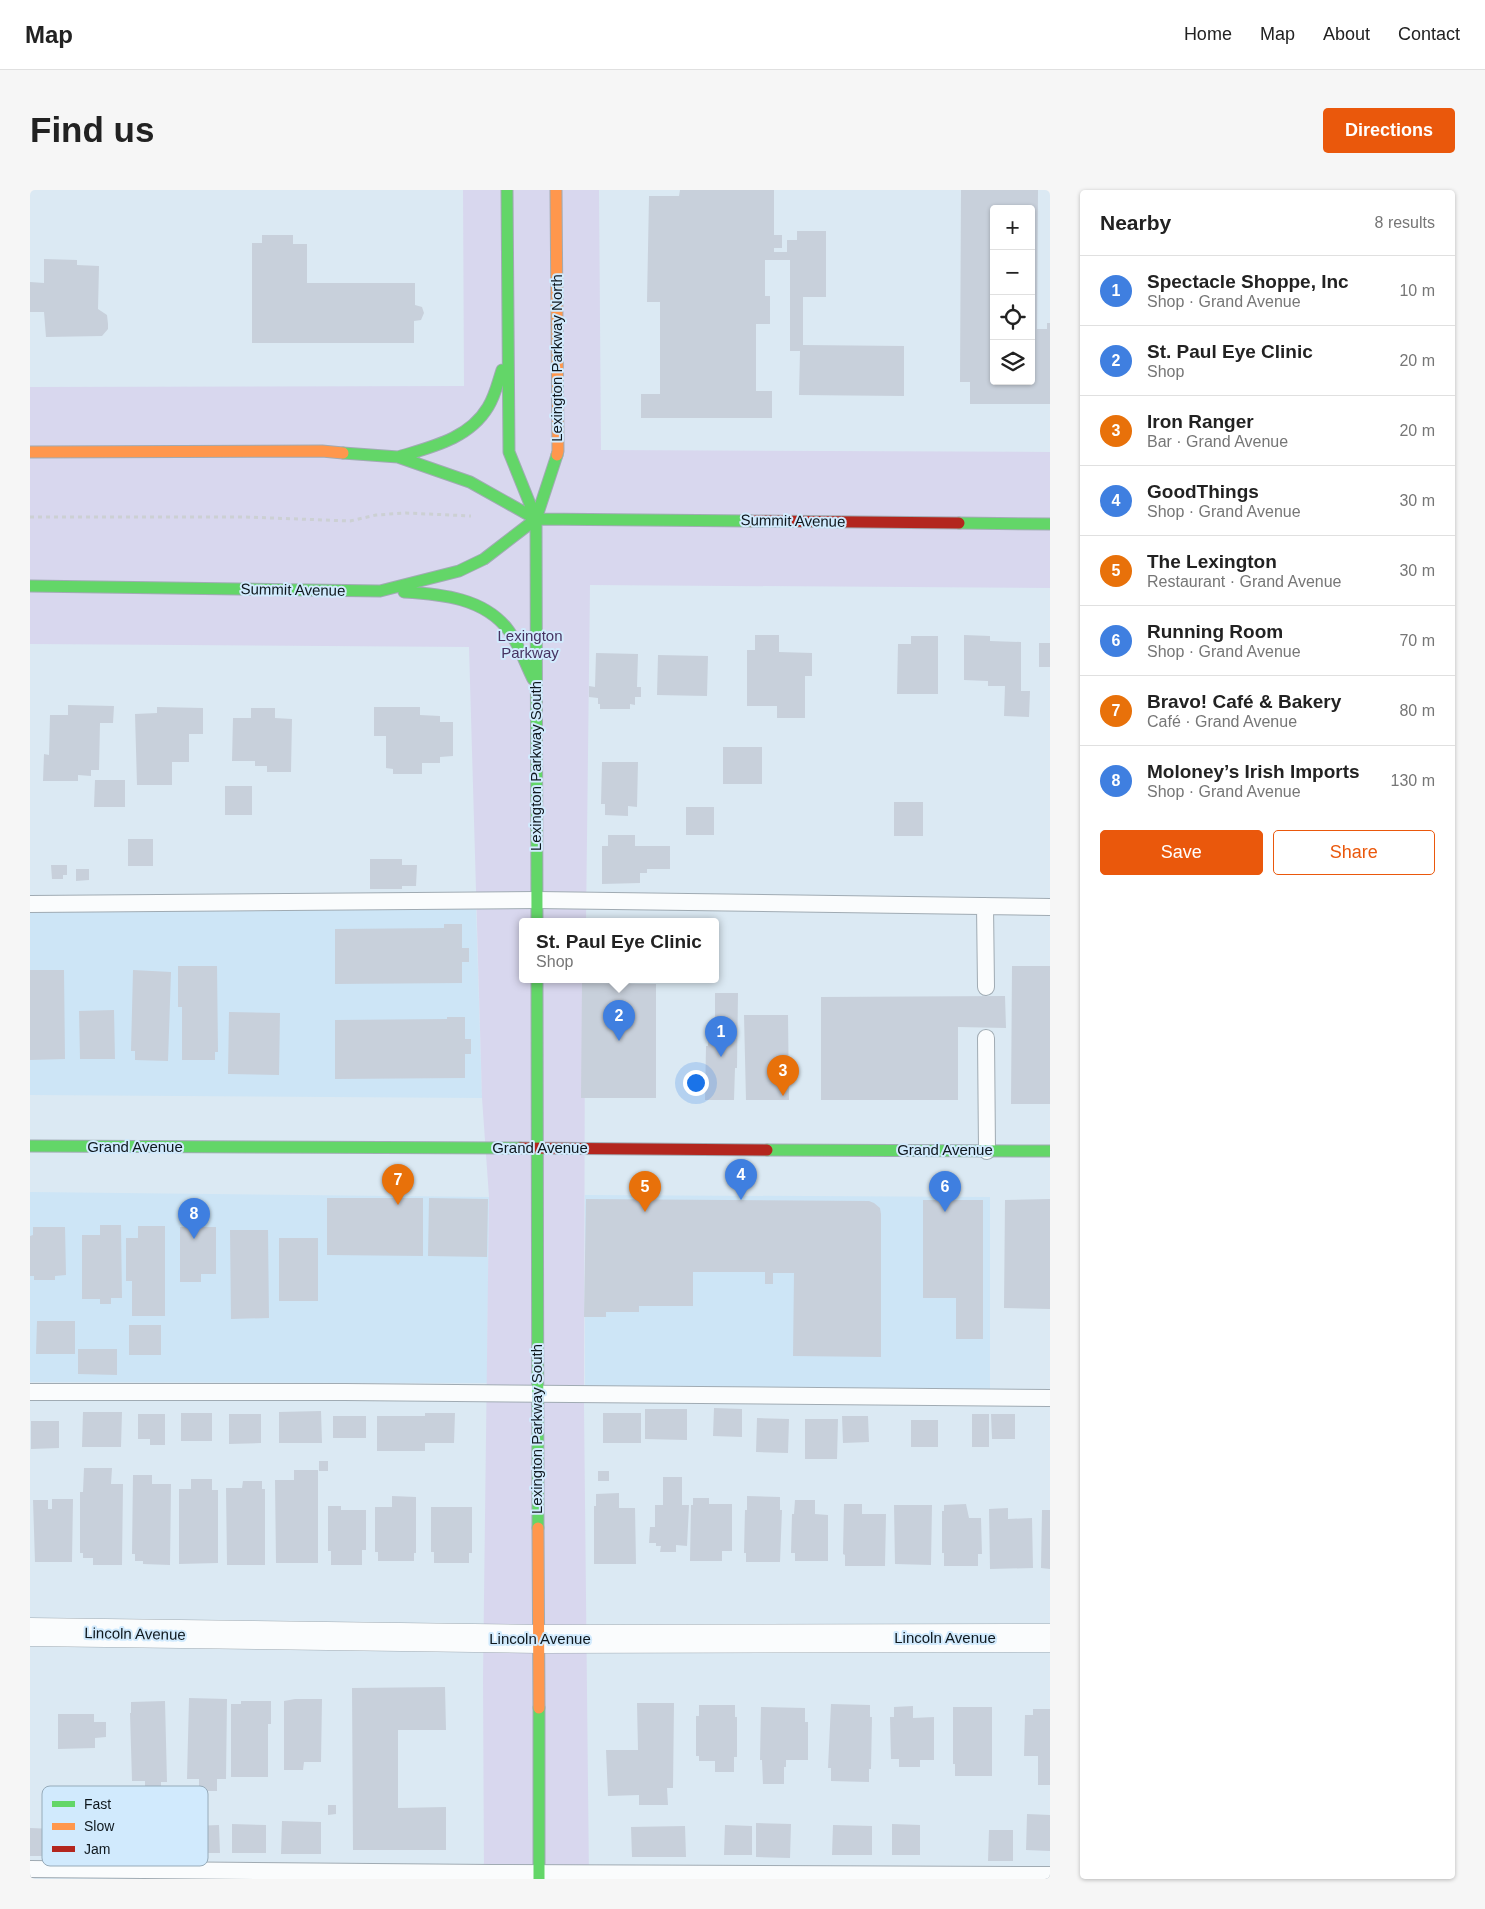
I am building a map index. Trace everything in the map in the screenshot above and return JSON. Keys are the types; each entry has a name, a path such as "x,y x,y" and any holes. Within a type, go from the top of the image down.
{"main road":[{"path":"507,190 509,452 536,519"},
{"name":"Lexington Parkway North","path":"536,519 558,451 556,190"},
{"path":"398,456 452,439 478,423 489,406 508,355"},
{"name":"Summit Avenue","path":"30,452 322,451 398,456 470,482 536,519 1050,524"},
{"name":"Summit Avenue","path":"30,586 380,591 459,571 484,559 536,519"},
{"name":"Lexington Parkway South","path":"536,519 537,918"},
{"path":"380,591 420,593 453,598 470,602 490,612 509,631 536,684"},
{"name":"Lexington Parkway South","path":"537,983 539,1876"},
{"name":"Grand Avenue","path":"30,1146 1050,1151"}],"street":[{"name":"Lincoln Avenue","path":"30,1632 538,1639 1050,1638"}],"lane":[{"path":"30,904 538,900 1050,907"},
{"path":"985,906 986,987"},
{"path":"986,1038 987,1151"},
{"path":"30,1392 1050,1398"},
{"path":"30,1869 539,1876 1050,1875"}],"path":[{"path":"30,517 246,517 350,521 376,515 406,513 476,516"}],"shaded area":[{"path":"30,907 476,908 482,1098 30,1095"},
{"path":"30,1192 489,1197 487,1383 30,1382"},
{"path":"585,1195 990,1197 990,1391 585,1390"}],"green space":[{"name":"Lexington Parkway","path":"463,190 599,190 601,450 1050,452 1050,588 590,585 586,918 519,918 519,983 585,983 584,1408 589,1879 484,1879 483,1678 489,1197 482,1098 469,647 30,644 30,387 464,386"}],"building":[{"path":"680,190 774,190 774,235 782,235 782,248 774,248 774,252 787,252 787,240 797,240 797,231 826,231 826,297 803,297 803,345 904,346 904,396 799,395 800,351 790,351 790,260 765,260 765,296 770,296 770,324 756,324 756,391 772,391 772,418 641,418 641,394 660,394 660,302 647,302 649,196 679,196"},
{"path":"961,190 1038,190 1037,329 1047,329 1047,323 1050,323 1050,404 970,404 970,382 960,382"},
{"path":"262,235 293,235 293,244 307,244 307,283 415,283 415,305 422,307 424,313 421,320 414,321 414,343 252,343 252,243 262,243"},
{"path":"44,259 77,260 77,265 99,266 98,309 107,315 108,324 108,329 102,336 46,337 44,312 30,312 30,282 44,283"},
{"path":"755,635 779,635 779,652 812,653 812,676 805,676 805,718 777,718 777,706 747,706 747,650 755,650"},
{"path":"964,635 990,636 990,641 1021,642 1021,691 1030,691 1029,717 1004,716 1005,686 988,686 988,681 964,680"},
{"path":"911,636 938,636 938,694 897,694 898,644 911,644"},
{"path":"1039,643 1050,643 1050,667 1039,667"},
{"path":"596,653 638,654 637,687 641,687 641,697 635,697 635,705 630,704 630,709 600,709 598,698 589,697 589,686 595,687"},
{"path":"658,655 708,656 707,696 657,695"},
{"path":"68,705 114,706 113,723 100,723 99,770 91,770 91,776 78,775 78,781 43,781 44,754 49,755 50,715 68,715"},
{"path":"157,707 203,708 203,734 189,734 189,762 172,762 172,785 137,785 135,714 157,713"},
{"path":"374,707 420,707 420,715 440,716 440,722 453,722 453,756 440,757 440,763 422,763 422,774 393,774 393,769 386,768 386,736 374,736"},
{"path":"251,708 275,708 275,718 292,719 291,772 267,772 267,766 255,766 255,761 232,761 233,718 251,718"},
{"path":"723,747 762,747 762,784 723,784"},
{"path":"602,762 638,762 637,807 628,806 628,816 605,815 605,804 601,804"},
{"path":"95,780 125,780 125,807 94,807"},
{"path":"225,786 252,786 252,815 225,815"},
{"path":"894,802 923,802 923,836 894,836"},
{"path":"686,807 714,807 714,835 686,835"},
{"path":"608,835 635,835 635,846 670,846 670,869 647,869 647,873 640,873 640,883 602,884 602,846 608,846"},
{"path":"128,839 153,839 153,866 128,866"},
{"path":"370,859 402,859 402,865 417,865 416,886 402,886 402,889 370,889"},
{"path":"51,865 67,865 67,875 63,875 63,879 52,879"},
{"path":"76,869 89,869 89,880 76,881"},
{"path":"444,924 462,924 462,948 469,948 469,962 462,962 462,983 335,984 335,929 444,928"},
{"path":"178,966 217,966 218,1052 215,1052 215,1060 182,1060 182,1007 178,1007"},
{"path":"1012,966 1050,966 1050,1104 1011,1104"},
{"path":"30,970 64,970 65,1059 30,1060"},
{"path":"133,970 171,972 168,1061 135,1060 135,1051 131,1051"},
{"path":"582,983 656,984 656,1098 581,1098"},
{"path":"715,993 738,993 737,1068 735,1068 734,1100 705,1100 706,1046 708,1046 708,1029 715,1029"},
{"path":"1005,996 1006,1028 958,1027 958,1100 821,1100 821,997"},
{"path":"114,1010 115,1059 80,1059 79,1011"},
{"path":"229,1012 280,1013 279,1075 228,1074"},
{"path":"744,1015 788,1015 789,1100 746,1100"},
{"path":"447,1017 465,1017 465,1039 471,1039 471,1054 465,1054 465,1078 335,1079 335,1020 447,1019"},
{"path":"327,1198 423,1198 423,1256 327,1255"},
{"path":"429,1198 488,1199 487,1257 428,1256"},
{"path":"586,1199 869,1201 874,1203 880,1208 881,1214 881,1357 793,1356 794,1273 773,1273 773,1284 765,1284 765,1272 693,1272 693,1306 639,1306 639,1312 606,1312 606,1317 584,1317"},
{"path":"1050,1199 1050,1309 1004,1308 1005,1200"},
{"path":"923,1200 983,1200 983,1339 956,1339 956,1298 923,1298"},
{"path":"100,1225 121,1225 122,1298 111,1298 111,1304 100,1304 100,1299 82,1299 82,1235 100,1235"},
{"path":"138,1226 165,1226 165,1316 132,1316 132,1281 126,1281 126,1238 138,1238"},
{"path":"33,1227 65,1227 66,1275 55,1276 55,1280 34,1280 34,1276 30,1276 30,1236 33,1235"},
{"path":"180,1227 216,1227 216,1274 201,1274 201,1282 180,1282"},
{"path":"230,1230 268,1230 269,1318 231,1319"},
{"path":"279,1238 318,1238 318,1301 279,1301"},
{"path":"37,1321 75,1321 75,1354 36,1354"},
{"path":"129,1325 161,1325 161,1355 129,1355"},
{"path":"78,1349 117,1349 117,1375 78,1374"},
{"path":"714,1408 742,1409 742,1437 713,1436"},
{"path":"645,1409 687,1409 687,1440 645,1439"},
{"path":"321,1411 322,1443 279,1443 279,1412"},
{"path":"83,1412 122,1412 121,1447 82,1447"},
{"path":"181,1413 212,1413 212,1441 181,1441"},
{"path":"425,1413 455,1413 454,1443 425,1443 425,1451 377,1451 377,1416 425,1416"},
{"path":"603,1413 641,1413 641,1443 603,1443"},
{"path":"138,1414 165,1414 165,1445 150,1445 150,1439 138,1439"},
{"path":"229,1414 261,1414 261,1443 229,1444"},
{"path":"972,1414 989,1414 989,1447 972,1447"},
{"path":"991,1414 1015,1414 1015,1439 992,1439"},
{"path":"333,1416 366,1416 366,1438 333,1438"},
{"path":"842,1416 868,1416 869,1442 843,1443"},
{"path":"757,1418 789,1419 788,1453 756,1452"},
{"path":"805,1419 838,1419 837,1459 805,1459"},
{"path":"911,1420 938,1420 938,1447 911,1447"},
{"path":"31,1421 59,1421 59,1448 31,1449"},
{"path":"319,1461 328,1461 328,1471 319,1471"},
{"path":"84,1468 112,1468 111,1484 123,1484 122,1565 93,1565 93,1558 83,1558 83,1553 80,1553 80,1492 83,1492"},
{"path":"294,1470 318,1470 318,1563 276,1563 275,1480 294,1480"},
{"path":"598,1471 609,1471 609,1481 598,1481"},
{"path":"133,1475 152,1475 152,1484 171,1484 170,1565 143,1564 143,1561 135,1561 135,1554 132,1554"},
{"path":"663,1477 682,1477 682,1505 689,1505 687,1546 676,1545 676,1552 660,1552 661,1546 656,1546 656,1543 649,1543 650,1527 655,1527 655,1505 663,1505"},
{"path":"191,1479 212,1479 212,1490 218,1490 218,1563 179,1564 179,1489 191,1489"},
{"path":"243,1481 262,1481 262,1489 265,1489 265,1565 227,1565 226,1488 242,1488"},
{"path":"619,1493 619,1508 635,1508 636,1564 594,1564 594,1506 596,1506 596,1494"},
{"path":"392,1496 416,1497 416,1553 414,1553 414,1561 378,1561 378,1552 375,1552 375,1507 392,1507"},
{"path":"747,1496 780,1497 780,1510 782,1510 780,1562 746,1562 746,1553 744,1553"},
{"path":"693,1498 709,1498 709,1504 732,1504 732,1551 722,1551 722,1561 690,1561 691,1505 693,1505"},
{"path":"52,1499 73,1499 72,1562 35,1562 33,1500 48,1500 48,1509 52,1509"},
{"path":"795,1500 815,1500 815,1514 828,1515 828,1561 795,1561 795,1553 791,1553 792,1514 794,1514"},
{"path":"844,1504 862,1504 862,1514 886,1514 885,1566 845,1566 845,1555 843,1554"},
{"path":"966,1504 969,1518 981,1518 982,1554 978,1554 978,1566 944,1566 944,1553 942,1553 942,1511 944,1511 944,1505"},
{"path":"894,1505 932,1505 931,1565 895,1564"},
{"path":"328,1506 341,1506 341,1510 366,1510 366,1550 362,1550 362,1565 331,1565 331,1551 328,1551"},
{"path":"431,1507 472,1507 472,1553 469,1553 469,1563 434,1563 434,1552 431,1552"},
{"path":"1008,1508 1008,1519 1032,1518 1033,1568 990,1569 989,1509"},
{"path":"1042,1510 1050,1510 1050,1569 1041,1568"},
{"path":"445,1687 446,1730 398,1730 398,1808 446,1807 446,1850 353,1850 352,1688"},
{"path":"189,1698 227,1699 226,1779 217,1779 217,1791 208,1791 208,1786 199,1786 199,1779 187,1779"},
{"path":"322,1699 321,1762 304,1762 303,1770 284,1770 284,1701"},
{"path":"165,1701 167,1782 161,1782 161,1786 145,1786 145,1781 132,1781 131,1702"},
{"path":"241,1701 271,1701 271,1724 268,1724 268,1777 231,1777 231,1704 241,1704"},
{"path":"637,1703 674,1703 673,1788 667,1788 668,1805 639,1805 639,1795 608,1796 606,1750 638,1750"},
{"path":"831,1704 870,1705 870,1717 872,1717 869,1782 831,1781 831,1768 828,1768"},
{"path":"699,1705 735,1705 735,1717 737,1717 737,1757 734,1757 734,1772 715,1772 715,1761 699,1761 699,1756 696,1756 696,1716 699,1716"},
{"path":"913,1706 913,1718 934,1717 934,1760 920,1760 920,1767 899,1767 899,1759 891,1759 890,1717 894,1717 894,1707"},
{"path":"761,1707 805,1708 805,1722 808,1722 808,1760 786,1760 784,1784 763,1784 762,1760 760,1760"},
{"path":"953,1707 992,1707 992,1776 955,1776 955,1764 953,1764"},
{"path":"1033,1709 1050,1709 1050,1785 1038,1785 1038,1756 1024,1756 1025,1715 1033,1715"},
{"path":"58,1714 94,1714 94,1722 106,1722 106,1737 95,1738 95,1748 58,1749"},
{"path":"328,1805 336,1805 336,1814 328,1815"},
{"path":"1027,1814 1050,1815 1050,1851 1026,1850"},
{"path":"282,1821 321,1822 321,1854 281,1854"},
{"path":"756,1823 791,1824 790,1858 756,1857"},
{"path":"232,1824 266,1825 266,1853 232,1853"},
{"path":"892,1824 920,1825 920,1855 892,1855"},
{"path":"208,1825 219,1825 220,1853 208,1853"},
{"path":"725,1825 752,1826 752,1855 724,1855"},
{"path":"833,1825 872,1826 872,1855 832,1855"},
{"path":"685,1826 686,1857 632,1857 631,1827"},
{"path":"30,1828 42,1828 42,1856 30,1856"},
{"path":"989,1830 1013,1830 1013,1861 988,1861"}],"traffic: fast":[{"path":"507,190 509,452 536,519"},
{"path":"398,457 436,445 471,427 488,407 502,370"},
{"path":"343,453 398,457 470,482 536,519 751,521"},
{"path":"537,918 536,519 557,455"},
{"path":"30,586 380,591 459,571 484,559 536,519"},
{"path":"959,523 1050,524"},
{"path":"404,592 433,594 461,600 488,611 513,636 533,679"},
{"path":"537,983 538,1528"},
{"path":"30,1146 520,1148"},
{"path":"767,1150 1050,1151"},
{"path":"539,1708 539,1879"}],"traffic: slow":[{"path":"556,190 557,455"},
{"path":"30,452 322,451 343,453"},
{"path":"538,1528 539,1708"}],"traffic: jam":[{"path":"751,521 959,523"},
{"path":"520,1148 767,1150"}],"place":[{"name":"St. Paul Eye Clinic","path":"619,1041"},
{"name":"Spectacle Shoppe, Inc","path":"721,1057"},
{"name":"Iron Ranger","path":"783,1096"},
{"name":"GoodThings","path":"741,1200"},
{"name":"Bravo! Café & Bakery","path":"398,1205"},
{"name":"The Lexington","path":"645,1212"},
{"name":"Running Room","path":"945,1212"},
{"name":"Moloney’s Irish Imports","path":"194,1239"}]}
